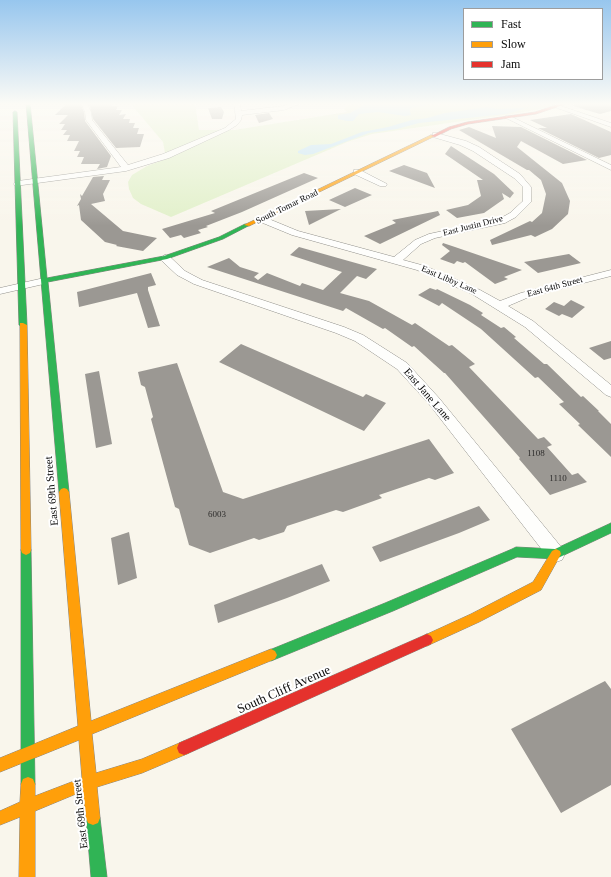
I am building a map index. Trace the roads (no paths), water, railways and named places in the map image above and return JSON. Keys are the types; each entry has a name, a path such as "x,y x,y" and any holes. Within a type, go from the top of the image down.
{"main road":[{"path":"16,144 23,286 28,754 26,877"},
{"name":"East 69th Street","path":"32,144 86,730 89,782 99,877"},
{"name":"South Tomar Road","path":"44,281 165,258 193,249 221,238 417,144"},
{"path":"0,765 390,607 516,552 556,554 611,528"},
{"name":"South Cliff Avenue","path":"0,818 89,782 142,766 361,670 475,618 537,586 556,554"}],"street":[{"path":"107,144 126,168"},
{"path":"18,184 136,166 166,156 193,144"},
{"name":"East Justin Drive","path":"397,260 418,242 432,236 502,221 513,215 527,202 527,187 517,176 476,149 465,144"},
{"path":"562,144 611,168"},
{"path":"130,158 136,166"},
{"path":"357,172 383,184"},
{"name":"East Libby Lane","path":"261,219 295,233 397,260 451,280 501,305 529,324 610,391"},
{"name":"East Jane Lane","path":"165,258 181,273 198,282 308,318 359,338 402,366 434,401 556,554"},
{"name":"East 64th Street","path":"501,305 525,295 611,273"},
{"name":"South Tomar Road","path":"0,290 44,281"}],"water":[{"path":"340,144 313,154 305,155 298,153 298,151 311,145"}]}
